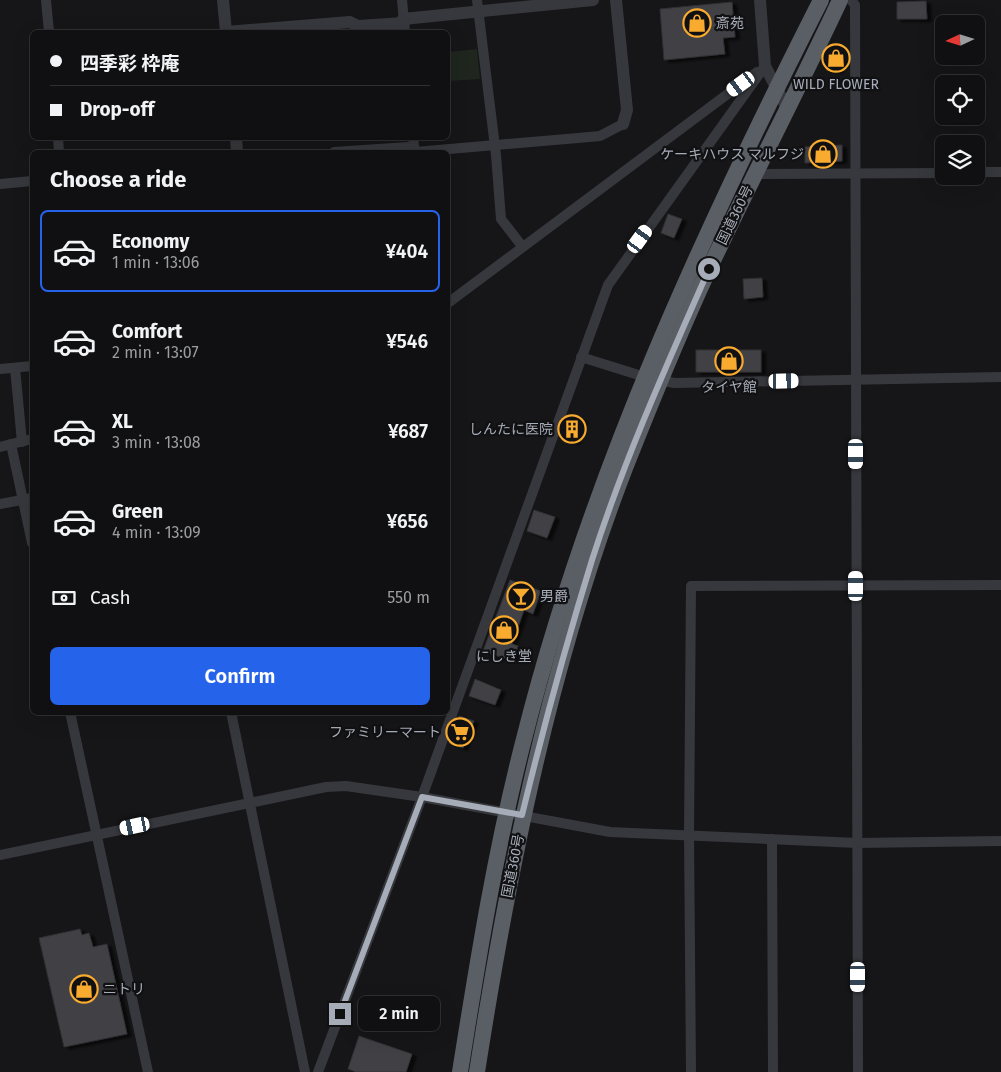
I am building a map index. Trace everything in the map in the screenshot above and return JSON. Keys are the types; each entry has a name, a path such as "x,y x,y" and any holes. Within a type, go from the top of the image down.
{"highway":[{"name":"国道360号","path":"653,379 669,319 735,175 821,0"},
{"name":"国道360号","path":"460,1072 482,935 514,814 546,658 584,538 653,379 788,110 840,0"},
{"name":"国道360号","path":"477,1072 514,814"}],"street":[{"path":"46,0 49,30"},
{"path":"223,0 226,30"},
{"path":"402,0 404,25"},
{"path":"251,30 350,22 358,26 404,25 478,6 593,0"},
{"path":"442,150 600,136 623,124 627,110 616,0"},
{"path":"760,0 765,66 788,110"},
{"path":"851,0 855,5 857,174 858,1072"},
{"path":"478,6 495,146 501,219 522,246"},
{"path":"450,300 765,66"},
{"path":"318,1072 422,797 608,285 765,66"},
{"path":"364,150 408,147 412,150"},
{"path":"985,172 1001,172"},
{"path":"735,175 935,173"},
{"path":"0,184 30,181"},
{"path":"581,357 653,379 674,383 1001,377"},
{"path":"0,369 30,366"},
{"path":"0,447 27,441 16,368"},
{"path":"11,444 28,499 30,521"},
{"path":"0,504 28,499"},
{"path":"691,1072 689,834 691,586 1001,585"},
{"path":"71,715 148,1072"},
{"path":"232,715 305,1072"},
{"path":"0,855 326,787 346,786 422,797 610,832 689,834 857,843 1001,841"},
{"path":"772,839 773,1072"}],"shaded area":[{"path":"477,49 480,79 450,81 450,52"}],"building":[{"path":"926,1 927,19 897,19 897,2"},
{"name":"斎苑","path":"732,2 735,37 723,38 725,54 664,60 660,9"},
{"name":"WILD FLOWER","path":"839,46 839,71 826,70"},
{"name":"ケーキハウス マルフジ","path":"842,145 842,161 805,163 805,147"},
{"path":"668,214 682,219 674,238 661,233"},
{"path":"762,278 763,297 744,299 743,279"},
{"name":"タイヤ館","path":"696,350 761,350 761,372 696,372"},
{"name":"しんたに医院","path":"570,415 583,420 575,442 562,438"},
{"path":"534,510 555,517 547,538 527,531"},
{"path":"510,580 541,591 533,614 524,610 512,644 518,646 514,659 508,656 506,659 483,651"},
{"path":"475,679 501,690 495,705 469,696"},
{"name":"ファミリーマート","path":"459,716 474,721 463,748 449,743"},
{"name":"ニトリ","path":"80,929 82,935 89,933 93,947 107,944 127,1034 64,1047 39,938"},
{"path":"359,1036 412,1054 406,1072 356,1072 348,1069"}],"place":[{"name":"斎苑","path":"697,23"},
{"name":"WILD FLOWER","path":"836,58"},
{"name":"ケーキハウス マルフジ","path":"823,154"},
{"name":"タイヤ館","path":"729,361"},
{"name":"しんたに医院","path":"572,429"},
{"name":"男爵","path":"521,596"},
{"name":"にしき堂","path":"504,630"},
{"name":"ファミリーマート","path":"460,732"},
{"name":"ニトリ","path":"84,989"}],"route":[{"path":"340,1014 422,797 522,815 538,748 593,559 624,470 660,380 709,269"}]}
